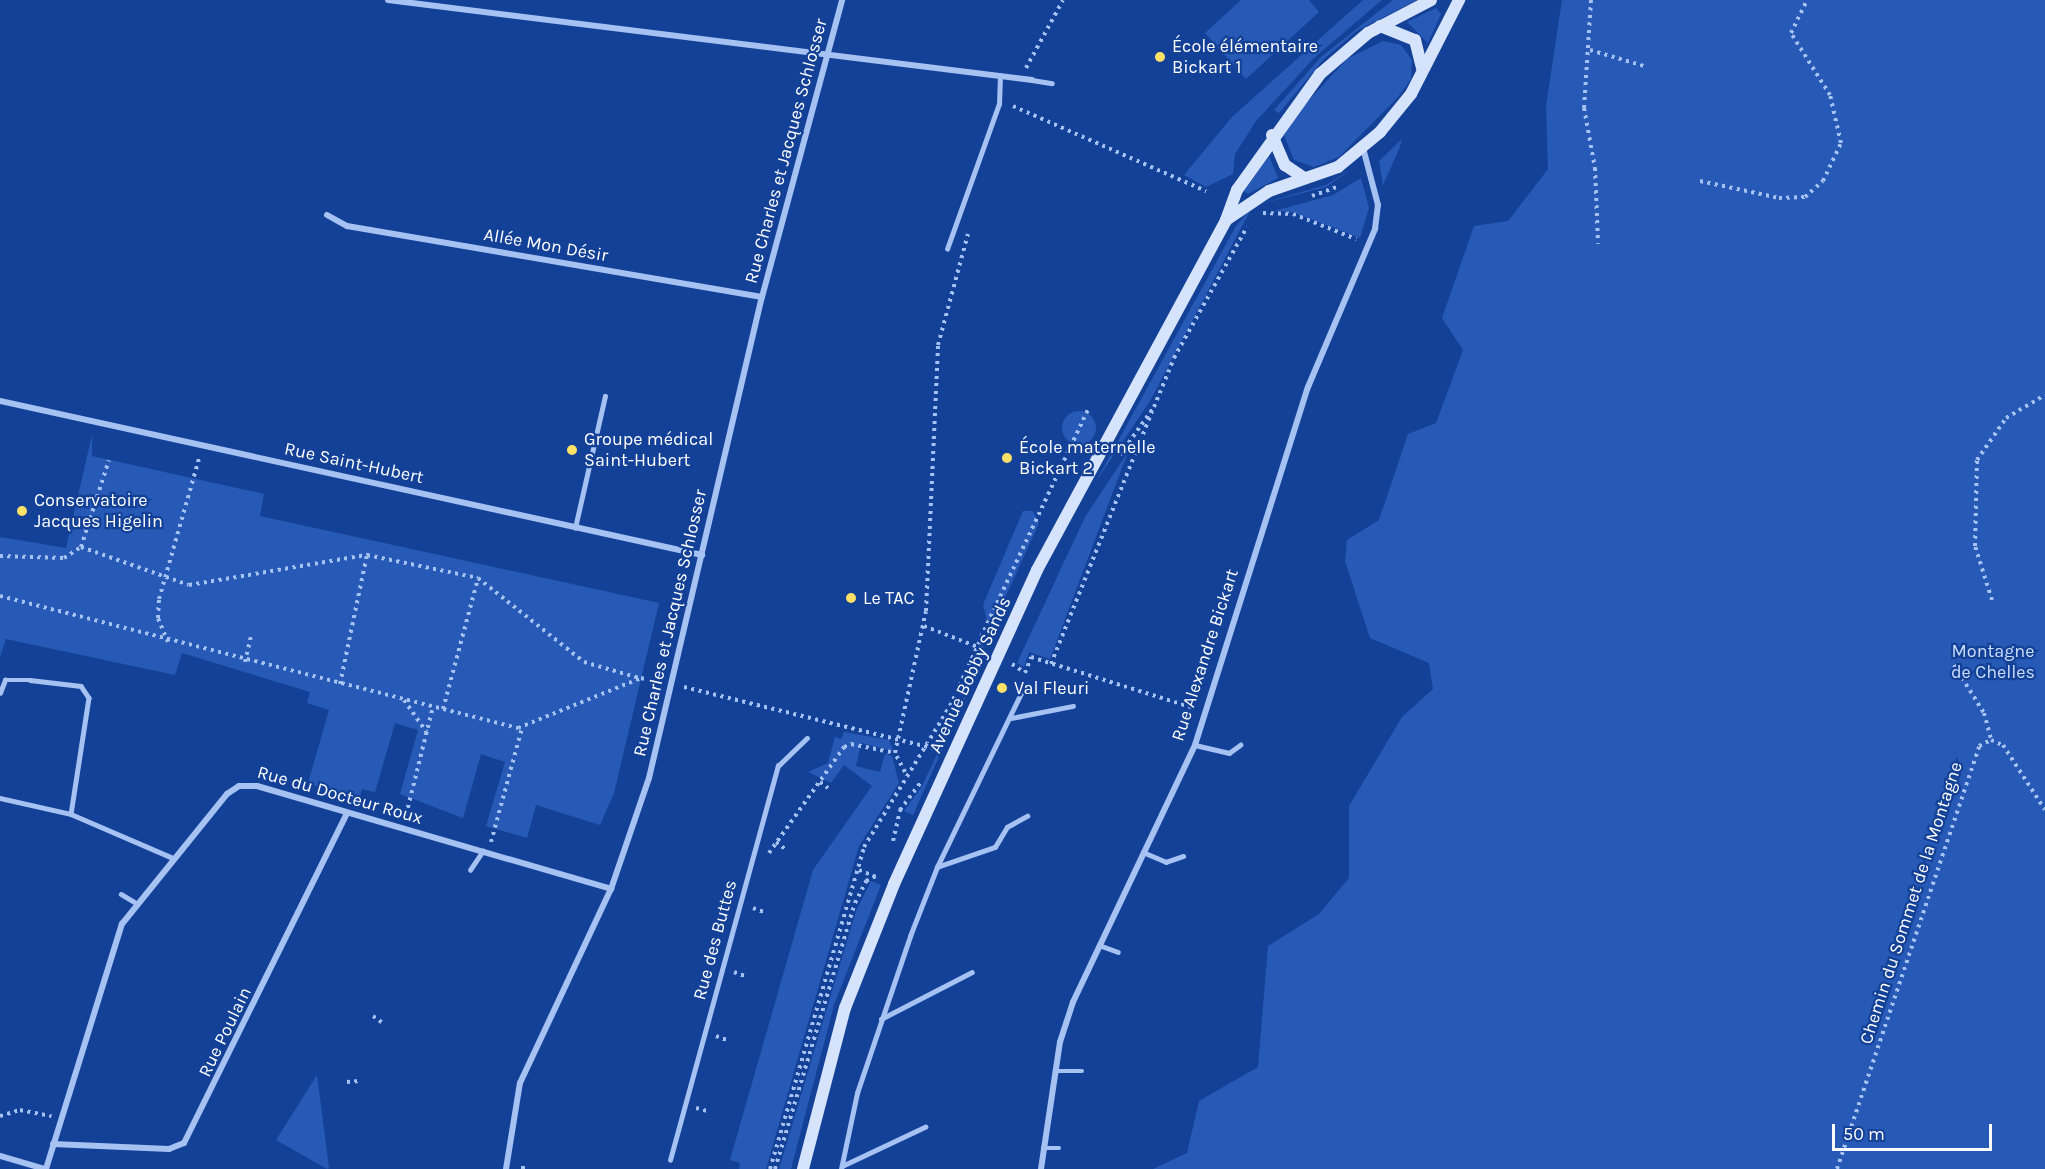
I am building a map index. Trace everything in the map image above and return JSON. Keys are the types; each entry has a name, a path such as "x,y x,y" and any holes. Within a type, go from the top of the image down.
{"main road":[{"path":"1380,26 1431,0"},
{"path":"1422,75 1459,0"},
{"path":"1380,26 1415,40 1421,51 1422,75"},
{"name":"Avenue Bobby Sands","path":"803,1169 835,1039 866,950 1007,638 1070,506 1226,220 1237,190 1272,135 1320,74 1380,26"},
{"name":"Avenue Bobby Sands","path":"1226,220 1260,195 1338,167 1363,148 1397,112 1422,75"},
{"path":"1272,135 1285,165 1304,178"}],"street":[{"path":"388,0 439,3 1032,80"},
{"name":"Rue Charles et Jacques Schlosser","path":"506,1169 513,1111 525,1069 611,889 649,777 762,297 842,0"},
{"name":"Rue Alexandre Bickart","path":"1041,1169 1055,1071 1073,1002 1195,745 1308,387 1379,214 1363,148"},
{"name":"Allée Mon Désir","path":"327,215 347,226 762,297"},
{"name":"Rue Saint-Hubert","path":"0,401 702,555"},
{"name":"Rue du Docteur Roux","path":"46,1169 122,924 173,858 239,786 257,786 611,889"},
{"name":"Rue Poulain","path":"53,1144 169,1149 184,1143 347,813"},
{"path":"0,1156 46,1169"}],"lane":[{"path":"947,249 999,104 999,76"},
{"path":"1032,80 1052,83"},
{"path":"575,528 604,396"},
{"path":"0,693 5,680 30,680 81,686 88,698 71,814"},
{"path":"842,1167 881,1019 937,867 1024,685"},
{"path":"1010,718 1073,706"},
{"name":"Rue des Buttes","path":"670,1160 778,766 807,738"},
{"path":"1195,745 1229,753 1240,745"},
{"path":"0,798 71,814 173,858"},
{"path":"937,867 995,848 1006,827 1028,816"},
{"path":"471,870 483,851"},
{"path":"1143,852 1166,862 1183,856"},
{"path":"121,894 136,903"},
{"path":"1099,945 1118,952"},
{"path":"881,1019 972,972"},
{"path":"1055,1071 1082,1071"},
{"path":"842,1167 925,1127"},
{"path":"1043,1148 1059,1148"}],"path":[{"path":"1010,114 1022,78 1063,0"},
{"path":"1591,0 1590,50 1584,108 1596,168 1598,244"},
{"path":"1700,181 1779,198 1805,196 1823,181 1841,143 1830,95 1791,33 1807,0"},
{"path":"1590,50 1644,66"},
{"path":"1013,106 1206,191"},
{"path":"1308,197 1346,182"},
{"path":"1051,664 1154,407 1226,262 1262,212 1281,204"},
{"path":"1262,212 1293,214 1358,240"},
{"path":"906,772 895,753 924,626 938,345 971,226"},
{"path":"1992,600 1975,546 1977,460 2006,418 2045,395"},
{"path":"1114,465 1154,407"},
{"path":"770,1169 871,832 892,808 906,772 923,743 950,706 1088,410"},
{"path":"169,642 158,609 199,459"},
{"path":"0,556 64,558 81,547 109,460"},
{"path":"81,547 165,577 202,584 367,555 478,578 584,662 641,678 923,743 936,749"},
{"path":"340,684 367,555"},
{"path":"443,710 478,578"},
{"path":"0,596 245,662 522,728 641,678"},
{"path":"924,626 983,649"},
{"path":"981,639 994,632 1007,638"},
{"path":"245,662 251,635"},
{"path":"1027,667 1031,657 1207,712"},
{"path":"1954,665 1984,713 1991,740 2008,750 2045,810"},
{"path":"403,700 426,732"},
{"path":"405,819 433,707"},
{"path":"491,842 522,728"},
{"name":"Chemin du Sommet de la Montagne","path":"1837,1169 1974,753 1991,740"},
{"path":"766,864 776,842 848,745 895,753"},
{"path":"904,779 910,790"},
{"path":"820,782 828,788"},
{"path":"776,842 785,849"},
{"path":"775,1169 855,903 866,881 876,878 859,870"},
{"path":"750,919 756,897"},
{"path":"753,908 764,912"},
{"path":"731,983 738,962"},
{"path":"734,972 745,976"},
{"path":"373,1016 384,1024"},
{"path":"713,1046 719,1026"},
{"path":"716,1036 727,1040"},
{"path":"348,1082 359,1081"},
{"path":"699,1098 696,1108 707,1111"},
{"path":"0,1116 20,1110 52,1116"}],"green space":[{"path":"1241,0 1309,0 1319,12 1246,79 1205,33"},
{"path":"1363,0 1382,0 1316,56 1256,121 1235,154 1233,174 1206,187 1184,175 1232,117"},
{"path":"1393,0 1417,0 1358,30 1324,59 1279,113 1274,110 1321,57"},
{"name":"Montagne de Chelles","path":"1562,0 2045,0 2045,1169 1153,1169 1187,1153 1199,1101 1258,1067 1268,946 1319,914 1349,878 1349,806 1402,717 1433,689 1429,663 1370,638 1345,561 1347,540 1379,520 1408,434 1436,423 1463,350 1442,318 1474,226 1508,221 1548,169 1546,106"},
{"path":"1436,8 1441,14 1428,43 1407,22"},
{"path":"1383,41 1401,45 1412,60 1411,79 1398,97 1339,157 1314,167 1294,160 1284,135 1301,109 1347,59"},
{"path":"1402,139 1400,147 1383,185 1379,161"},
{"path":"1269,156 1278,178 1248,194 1244,191"},
{"path":"1356,166 1326,187 1260,204 1326,185"},
{"path":"1361,178 1369,208 1360,238 1292,212 1274,211 1333,195"},
{"path":"1251,209 1150,401 1095,483 1236,226"},
{"path":"1079,411 1091,416 1096,428 1091,440 1079,445 1067,440 1062,428 1067,416"},
{"path":"92,435 92,456 264,494 260,516 659,603 614,793 600,825 536,805 527,838 486,826 505,762 481,754 463,818 400,794 418,730 395,723 375,792 362,789 359,801 308,783 329,710 307,703 310,692 182,653 175,675 6,639 0,657 0,537 66,548"},
{"path":"1128,452 1050,659 1029,652 1024,667 1017,663 1085,517"},
{"path":"1023,511 1033,511 1039,523 994,622 987,620 983,605"},
{"path":"986,651 913,815 904,811 922,786"},
{"path":"844,732 889,740 893,751 861,743 856,766 880,772 885,754 892,756 899,783 859,846 766,1169 739,1169 740,1163 730,1160 813,870 872,786 844,765 831,783 808,772 828,763 835,737 841,739"},
{"path":"871,881 881,885 834,1005 791,1169 779,1169 856,911"},
{"path":"317,1075 329,1168 327,1169 276,1140"}],"place":[{"name":"École élémentaire Bickart 1","path":"1160,57"},
{"name":"Groupe médical Saint-Hubert","path":"572,450"},
{"name":"École maternelle Bickart 2","path":"1007,458"},
{"name":"Conservatoire Jacques Higelin","path":"22,511"},
{"name":"Le TAC","path":"851,598"},
{"name":"Val Fleuri","path":"1002,688"}]}
